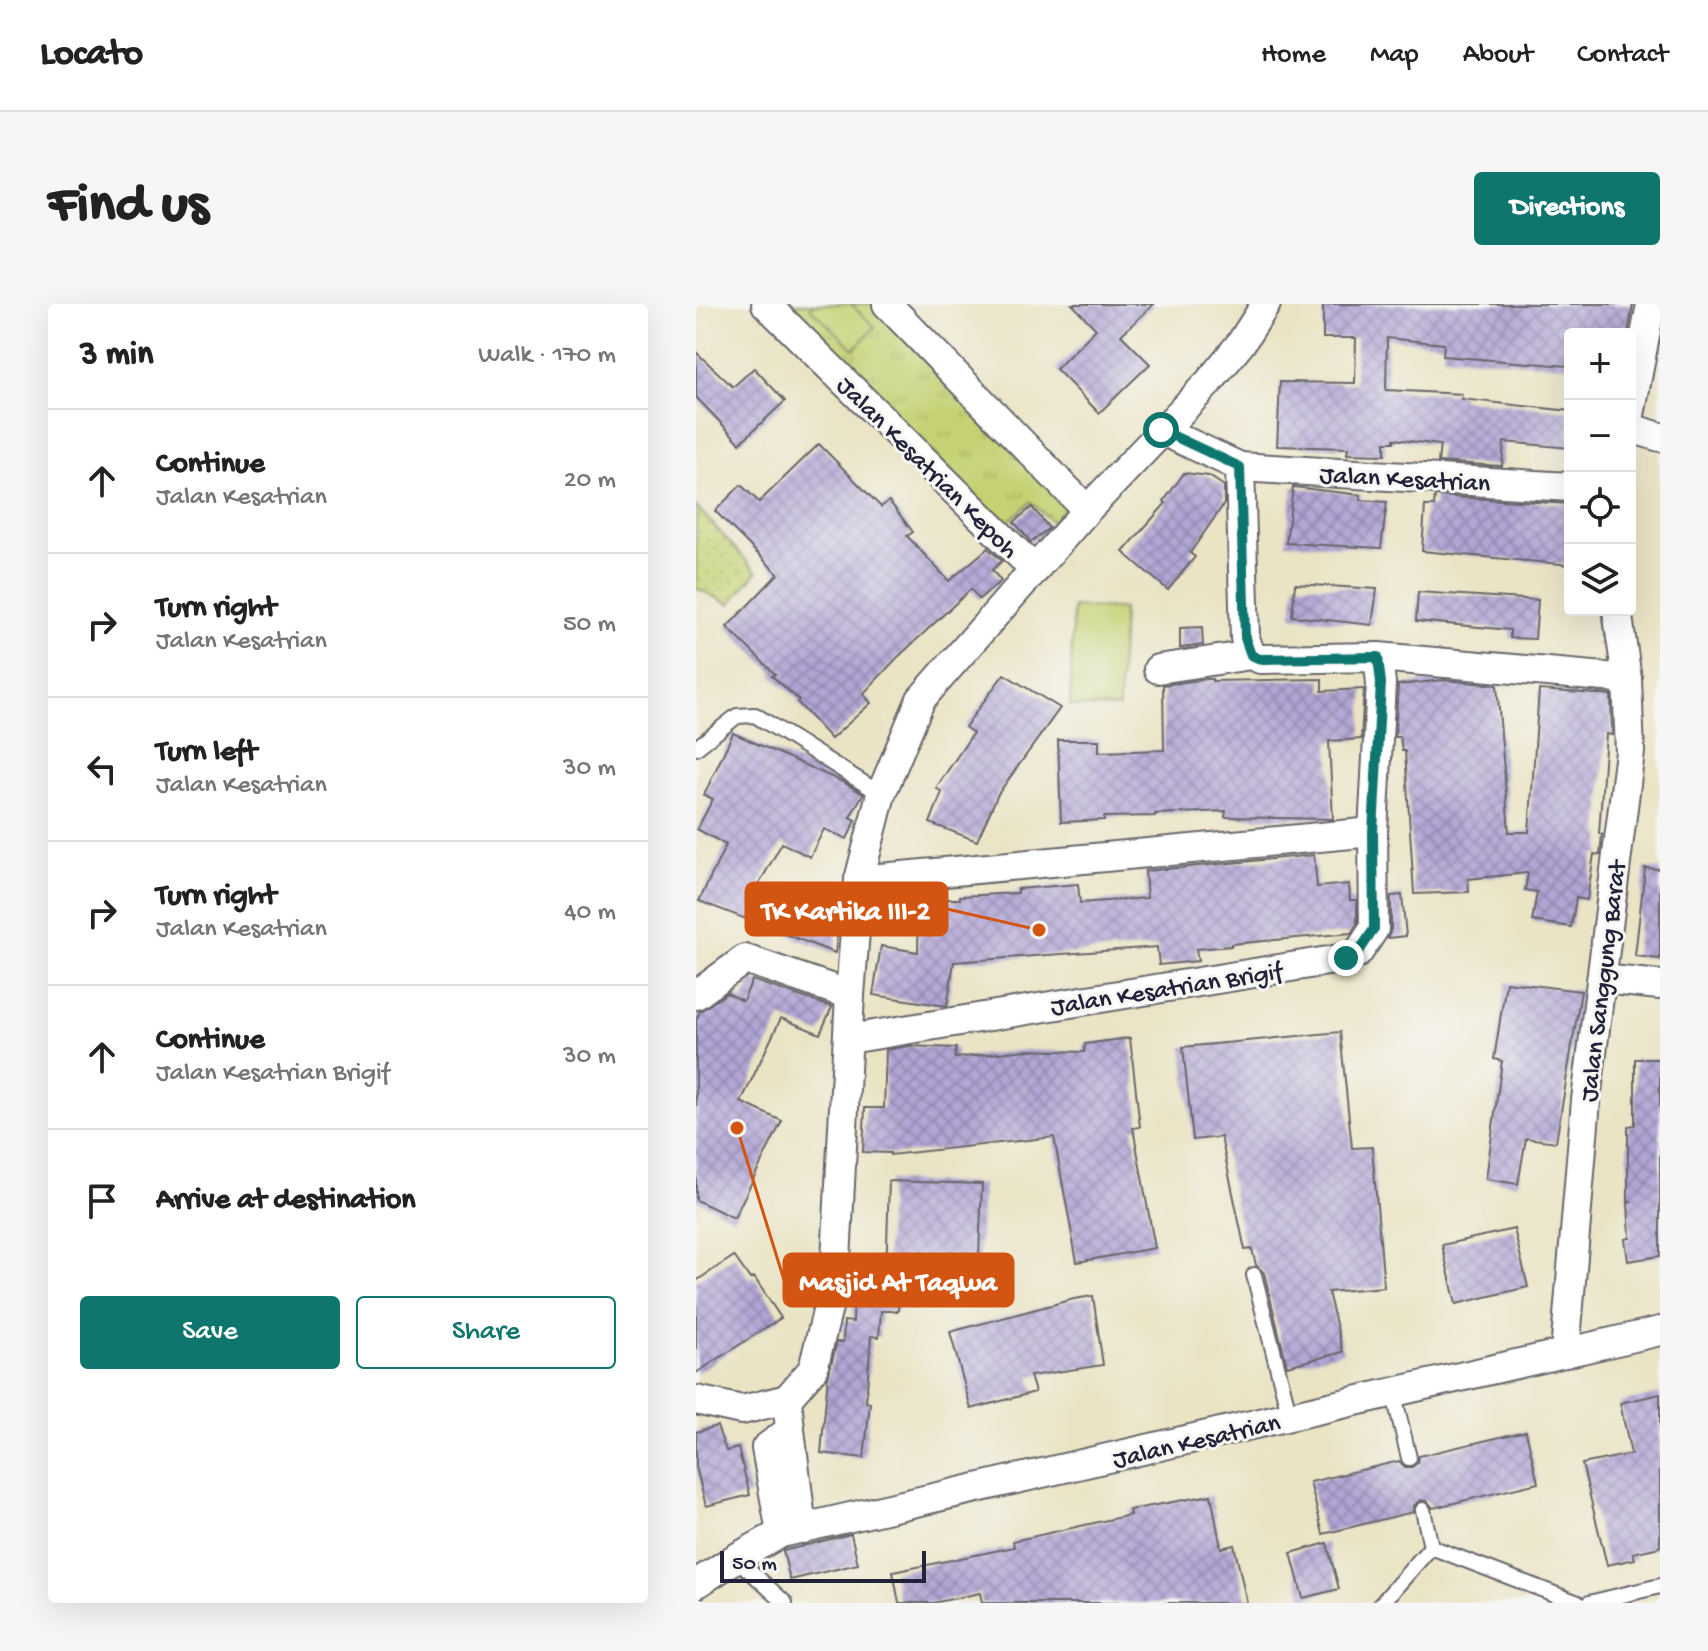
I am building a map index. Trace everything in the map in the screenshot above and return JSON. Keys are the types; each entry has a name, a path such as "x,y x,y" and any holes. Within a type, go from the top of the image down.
{"street":[{"name":"Jalan Kesatrian Kepoh","path":"766,304 1035,570 1161,430 1209,382 1241,343 1266,304"},
{"path":"887,304 1087,510"},
{"path":"1633,400 1651,304"},
{"name":"Jalan Kesatrian","path":"1161,430 1240,467 1564,487"},
{"path":"1636,430 1660,437"},
{"path":"1240,467 1245,638 1251,655"},
{"path":"696,1400 742,1410 787,1399 813,1369 835,1279 859,880 881,794 921,699 1035,570"},
{"name":"Jalan Sanggung Barat","path":"1565,1353 1586,1100 1630,752 1627,679 1618,616"},
{"path":"1158,669 1251,655 1260,659 1378,657 1627,679"},
{"path":"859,880 1373,832 1381,683 1378,657"},
{"name":"Jalan Kesatrian Brigif","path":"849,1039 1346,958 1358,953 1374,929 1373,832"},
{"path":"696,995 745,959 850,995"},
{"path":"1602,979 1660,985"},
{"name":"Jalan Kesatrian","path":"696,1584 736,1558 791,1531 1660,1331"},
{"path":"787,1399 791,1531"},
{"path":"742,1410 766,1448 791,1531"},
{"path":"766,1448 790,1430"}],"lane":[{"path":"696,748 737,716 755,715 881,794"},
{"path":"1254,1275 1290,1417"},
{"path":"1393,1391 1409,1458"},
{"path":"1423,1510 1431,1547"},
{"path":"1382,1603 1431,1547"},
{"path":"1431,1547 1578,1603"},
{"path":"736,1558 785,1603"},
{"path":"1589,1603 1660,1586"}],"green space":[{"path":"787,304 881,304 1073,499 1052,522 1031,502 1005,524 857,379"},
{"path":"814,304 851,304 875,327 854,349 810,308"},
{"path":"696,506 757,572 730,604 696,588"},
{"path":"1073,607 1123,609 1119,708 1070,706"}],"building":[{"path":"1072,304 1154,304 1121,335 1150,364 1099,413 1056,369 1096,329"},
{"path":"1323,304 1633,304 1629,328 1564,328 1564,366 1443,356 1444,344 1387,338 1386,390 1462,394 1461,399 1564,410 1564,447 1504,442 1502,466 1438,462 1440,445 1394,439 1394,442 1385,442 1385,455 1347,454 1348,448 1277,446 1280,382 1355,383 1356,338 1323,338"},
{"path":"696,352 733,387 754,368 785,401 740,443 696,397"},
{"path":"819,444 881,507 889,501 913,532 907,536 949,581 988,548 1002,561 992,570 1001,581 979,599 971,589 863,694 871,703 831,739 797,702 799,700 772,676 775,674 727,627 778,574 715,511 741,485 759,502"},
{"path":"1184,473 1209,476 1224,486 1224,504 1190,553 1195,557 1168,590 1123,552 1166,503 1164,501"},
{"path":"1293,487 1361,495 1361,500 1387,502 1381,548 1286,543"},
{"path":"1435,496 1564,504 1564,564 1422,551 1425,506 1434,506"},
{"path":"1032,507 1049,528 1031,542 1014,522"},
{"path":"1295,584 1377,589 1372,625 1292,616"},
{"path":"1418,592 1538,600 1535,639 1510,638 1510,630 1416,621"},
{"path":"1202,627 1203,645 1180,648 1180,628"},
{"path":"1004,674 1060,708 998,794 977,841 930,823 942,792 936,788 973,733 965,727"},
{"path":"1207,679 1322,679 1322,691 1364,689 1361,739 1329,741 1333,819 1225,817 1226,811 1061,822 1058,740 1099,740 1099,752 1164,750 1163,685"},
{"path":"1444,680 1497,685 1509,832 1529,832 1539,690 1611,695 1612,735 1606,734 1600,855 1594,854 1587,900 1576,898 1571,927 1532,921 1537,892 1525,890 1528,873 1468,879 1469,892 1414,894 1405,751 1402,751 1400,737 1395,737 1398,685"},
{"path":"733,733 863,794 850,817 856,820 847,839 824,829 810,857 782,843 759,884 839,916 835,953 699,901 726,845 697,829 713,799 704,795"},
{"path":"1314,855 1317,887 1349,884 1350,900 1357,900 1357,924 1351,933 1196,949 1198,961 1159,965 1157,947 954,962 947,1006 873,995 881,946 918,952 919,899 960,899 960,896 1018,893 1018,889 1078,884 1080,903 1147,898 1145,871"},
{"path":"1645,868 1660,869 1660,959 1635,956"},
{"path":"1402,895 1406,936 1388,938 1391,896"},
{"path":"752,980 832,1007 820,1034 781,1018 741,1102 782,1121 734,1218 696,1200 696,1020 700,1011 727,993 743,1001"},
{"path":"1506,982 1581,991 1556,1142 1526,1138 1518,1184 1486,1179 1502,1061 1494,1059"},
{"path":"1340,1032 1352,1148 1372,1147 1384,1287 1328,1292 1343,1352 1287,1366 1264,1273 1256,1265 1252,1249 1245,1250 1221,1137 1193,1140 1183,1047"},
{"path":"1130,1038 1140,1127 1133,1128 1155,1248 1077,1262 1054,1137 890,1155 863,1152 865,1108 884,1108 886,1050 909,1046 956,1048 955,1058 1025,1050 1084,1052 1085,1044"},
{"path":"1635,1059 1660,1059 1660,1256 1628,1261 1625,1239 1630,1238 1628,1203 1632,1202 1628,1201 1628,1126 1635,1125"},
{"path":"889,1181 982,1184 978,1279 886,1276"},
{"path":"1514,1229 1528,1287 1456,1304 1442,1245"},
{"path":"734,1256 750,1279 754,1277 781,1318 696,1373 696,1281"},
{"path":"854,1287 899,1288 898,1311 881,1311 879,1337 871,1336 866,1402 870,1403 864,1458 821,1453 828,1376 837,1342 843,1342 844,1321 853,1322"},
{"path":"1093,1296 1103,1365 1030,1376 1035,1392 971,1409 950,1332"},
{"path":"1660,1394 1660,1547 1633,1553 1635,1559 1607,1565 1582,1464 1631,1454 1620,1403"},
{"path":"717,1426 726,1451 738,1448 750,1495 706,1506 696,1467 696,1432"},
{"path":"1526,1431 1538,1483 1433,1508 1427,1501 1420,1500 1413,1512 1323,1534 1310,1482 1399,1461 1405,1467 1412,1467 1419,1456"},
{"path":"1211,1495 1221,1548 1234,1545 1247,1603 982,1603 980,1593 933,1603 899,1603 893,1572 1014,1547 1013,1541 1130,1515 1129,1510"},
{"path":"851,1534 858,1564 790,1580 783,1551"},
{"path":"1327,1543 1339,1589 1303,1598 1291,1553"}],"place":[{"name":"TK Kartika III-2","path":"1039,930"},
{"name":"Masjid At Taqwa","path":"737,1128"}],"route":[{"path":"1161,430 1240,467 1245,638 1251,655 1260,659 1378,657 1381,683 1373,832 1374,929 1358,953 1346,958"}]}
